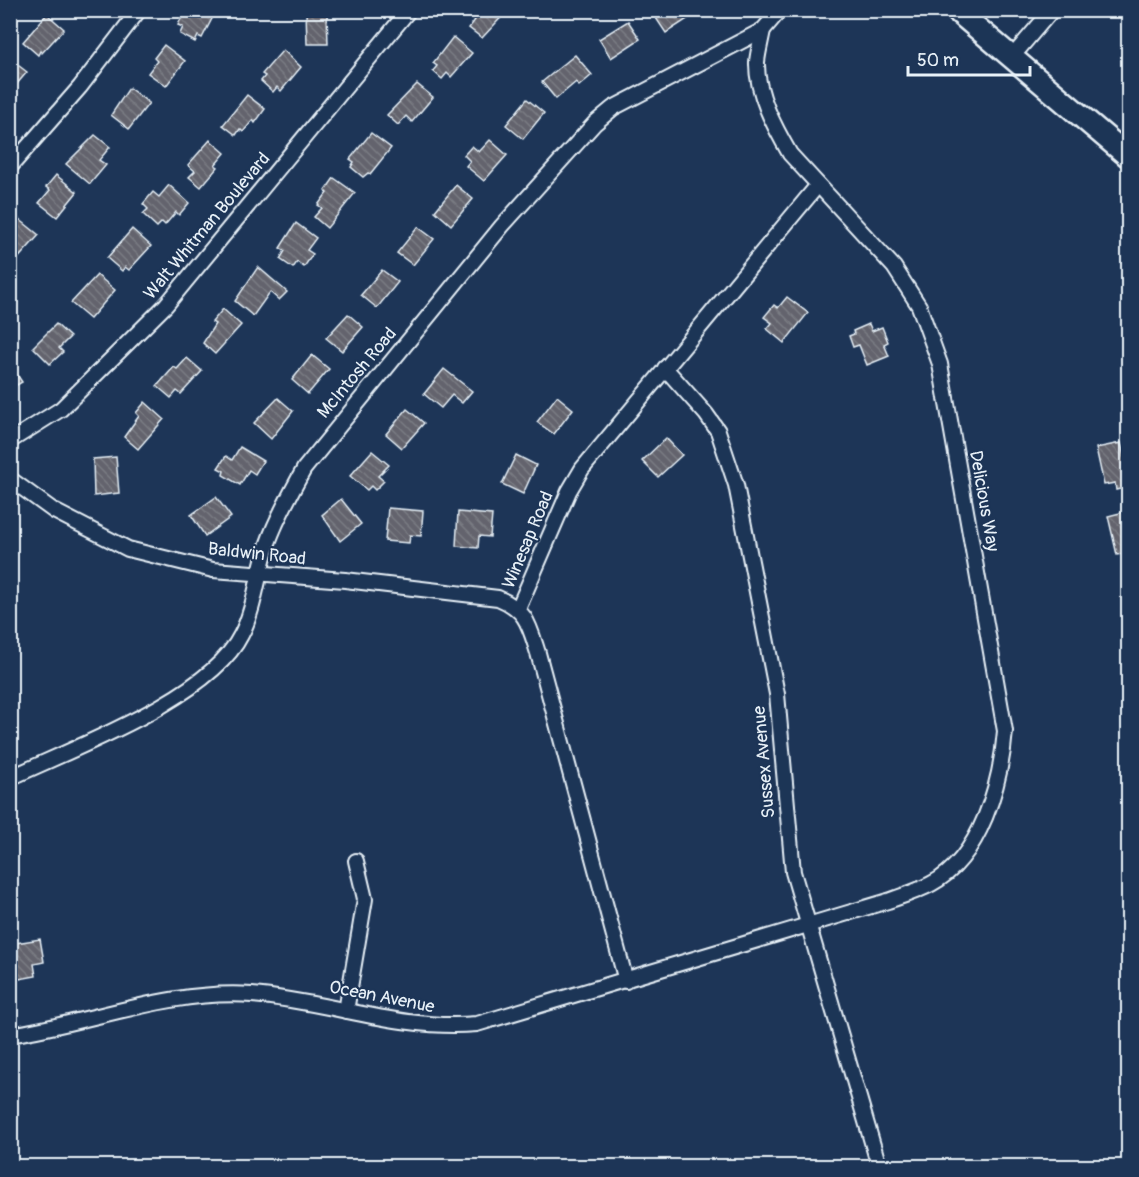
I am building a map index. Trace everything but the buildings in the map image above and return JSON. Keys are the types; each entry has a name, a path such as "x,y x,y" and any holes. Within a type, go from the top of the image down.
{"main road":[{"path":"956,10 1128,156"}],"street":[{"path":"10,166 80,87 139,10"},
{"name":"Walt Whitman Boulevard","path":"10,441 61,409 166,305 409,10"},
{"name":"McIntosh Road","path":"10,778 169,702 208,675 230,653 242,635 259,573 284,504 304,469 328,436 502,226 595,123 613,108 650,86 763,30 780,10"},
{"path":"1012,57 1052,10"},
{"name":"Delicious Way","path":"763,30 757,64 762,94 790,154 894,267 919,306 930,330 940,364 1005,731 1002,766 991,807 975,837 953,868 933,884 809,925"},
{"name":"Winesap Road","path":"626,981 538,653 526,619 518,609 573,484 665,368 818,185"},
{"name":"Sussex Avenue","path":"665,368 718,431 728,455 736,485 777,694 793,873 879,1167"},
{"name":"Baldwin Road","path":"10,479 54,511 128,549 213,570 345,580 498,598 518,609"},
{"path":"346,1011 365,899 356,861"},
{"name":"Ocean Avenue","path":"10,1035 167,1002 215,995 251,995 317,1004 382,1020 445,1027 477,1024 809,925"}]}
